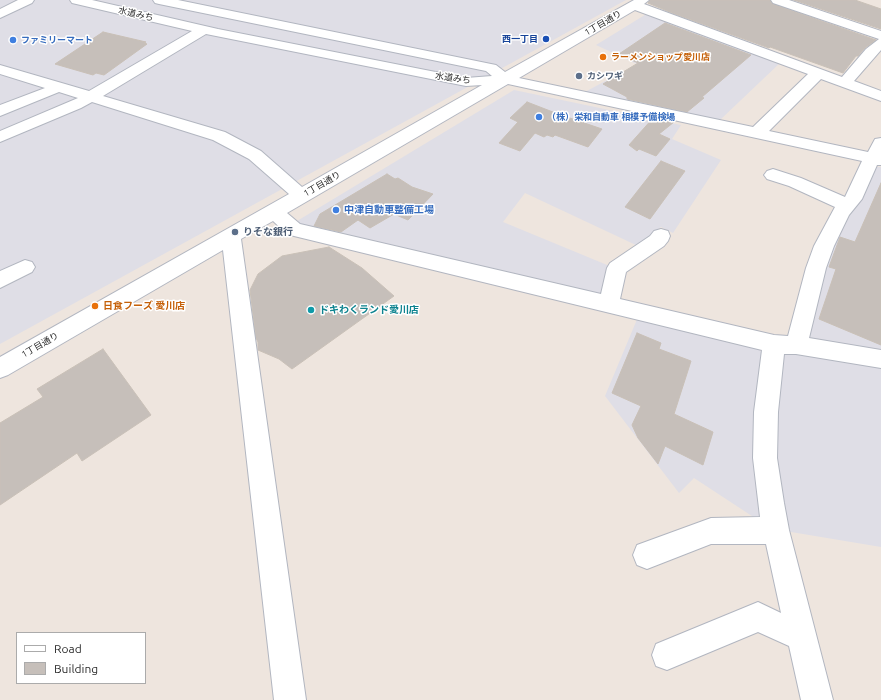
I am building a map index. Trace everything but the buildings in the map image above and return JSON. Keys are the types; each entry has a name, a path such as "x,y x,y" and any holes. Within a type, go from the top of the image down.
{"street":[{"path":"0,14 28,0"},
{"name":"水道みち","path":"76,0 203,30 466,82 505,79"},
{"name":"水道みち","path":"159,0 229,13 491,68 505,79"},
{"path":"211,0 229,13 218,33"},
{"path":"639,2 845,84 881,96"},
{"name":"1丁目通り","path":"0,368 639,2"},
{"path":"788,2 881,36"},
{"path":"0,137 76,105 203,30"},
{"path":"845,84 871,52 881,43"},
{"path":"0,69 219,136 254,155 302,196"},
{"path":"756,134 818,73"},
{"path":"505,79 756,134 878,154"},
{"path":"0,111 50,91 57,86"},
{"path":"817,700 776,530 771,502 765,458 766,412 785,345 806,311 816,268 824,246 841,212 853,200 868,165 878,154"},
{"path":"773,175 795,182 848,205"},
{"path":"274,212 294,229 785,345 881,359"},
{"path":"231,236 290,700"},
{"path":"609,304 617,268 657,241 661,236"},
{"path":"0,280 24,267"},
{"path":"647,555 711,531 776,530"},
{"path":"667,655 758,617 802,636"}],"shaded area":[{"path":"0,0 626,0 0,344"},
{"path":"648,13 781,62 720,120 585,92 609,79 614,81 639,65 596,45"},
{"path":"514,90 681,125 672,139 721,160 673,233 661,227 638,246 525,193 503,222 612,267 604,295 299,224 297,221"},
{"path":"881,167 881,355 816,344 804,333 831,243 873,168"},
{"path":"638,317 754,344 767,358 763,515 758,520 694,478 679,493 605,396"},
{"path":"796,349 881,363 881,547 785,531 774,483 779,356"}],"place":[{"name":"西一丁目","path":"546,39"},
{"name":"ファミリーマート","path":"13,40"},
{"name":"ラーメンショップ愛川店","path":"603,57"},
{"name":"カシワギ","path":"579,76"},
{"name":"（株）栄和自動車 相模予備検場","path":"539,117"},
{"name":"中津自動車整備工場","path":"336,210"},
{"name":"りそな銀行","path":"235,232"},
{"name":"日食フーズ 愛川店","path":"95,306"},
{"name":"ドキわくランド愛川店","path":"311,310"}]}
